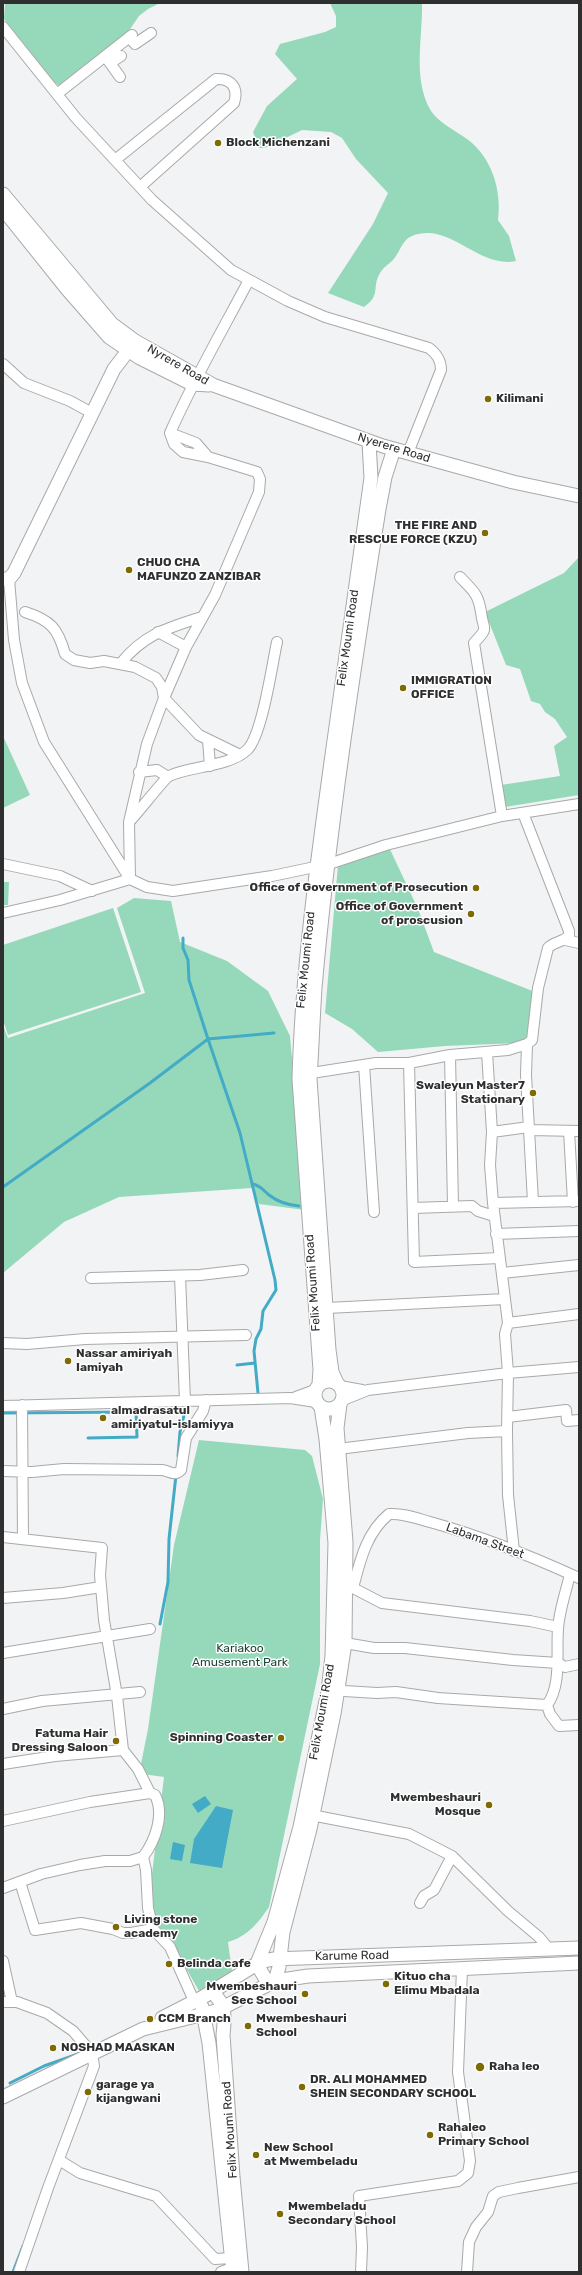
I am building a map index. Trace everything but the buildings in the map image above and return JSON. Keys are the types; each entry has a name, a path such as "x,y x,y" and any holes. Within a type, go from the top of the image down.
{"main road":[{"name":"Nyrere Road","path":"3,194 103,315 132,346 140,358 195,381 213,385"},
{"name":"Nyrere Road","path":"3,209 109,337 132,346"},
{"path":"6,579 32,539 114,369 132,346"},
{"name":"Nyerere Road","path":"213,385 369,442 513,482 579,496"},
{"name":"Felix Moumi Road","path":"346,694 371,478 369,442"},
{"name":"Felix Moumi Road","path":"271,1982 280,1958 283,1932 308,1815 339,1687 335,1542 326,1439 318,1396 320,1370 318,1262 305,1074 315,990 323,865 342,720 385,476 394,449"},
{"name":"Felix Moumi Road","path":"258,1964 274,1922 308,1815 328,1691 337,1656 345,1643 349,1588 337,1424 343,1392 332,1372 326,1308 318,1262"},
{"path":"339,1384 330,1380 318,1396 333,1409 341,1402"},
{"name":"Karume Road","path":"3,2097 143,2029 203,1997 258,1964 280,1958 579,1948"},
{"name":"Karume Road","path":"143,2029 179,2019 204,2015 224,2008 271,1982 308,1976 579,1963"},
{"path":"258,1964 271,1982"},
{"path":"203,1997 224,2008"},
{"name":"Felix Moumi Road","path":"203,1997 204,2015 213,2074 232,2268"},
{"name":"Felix Moumi Road","path":"224,2008 223,2035 233,2177 232,2268"}],"street":[{"path":"3,27 57,94 140,187 231,270 288,301 325,317 430,348 436,354 442,363 442,370 408,453"},
{"path":"57,94 107,60 131,36 134,44 151,33"},
{"path":"107,60 121,56"},
{"path":"107,60 120,77"},
{"path":"115,160 216,79 223,78 234,85 236,91 234,103 140,187"},
{"path":"130,879 129,822 139,772 164,698 186,647 215,595 260,485 259,475 257,472 208,457 183,452 174,444 170,433 195,381 248,280"},
{"path":"3,364 24,383 70,401 92,413"},
{"path":"460,577 479,598 480,613 485,624 484,633 474,643 502,816"},
{"path":"6,579 14,640 22,683 44,742 130,879 147,887 173,892 272,876 323,865 386,845 502,816 579,804"},
{"path":"25,612 41,617 60,635 65,654 74,660 121,664 135,667 156,678 162,687 164,698 199,735 208,740 218,742 240,755"},
{"path":"121,664 143,640 158,632 202,617"},
{"path":"158,632 186,647"},
{"path":"129,822 168,777 210,766 240,755 247,750 254,741 277,642"},
{"path":"208,740 210,766"},
{"path":"139,772 157,770 168,777"},
{"path":"523,813 567,924 569,936 565,940"},
{"path":"3,864 60,876 92,890"},
{"path":"3,913 130,879"},
{"path":"305,1074 364,1065 409,1062 508,1050 527,1044 532,1040 538,988 548,948 551,944 565,940 579,943"},
{"path":"527,1044 529,1129 533,1202"},
{"path":"487,1052 492,1132 490,1165 496,1234 508,1323 505,1334 508,1373 508,1495 514,1550"},
{"path":"450,1056 453,1206"},
{"path":"409,1062 414,1262 499,1258"},
{"path":"364,1065 374,1212"},
{"path":"492,1132 529,1129 574,1131 576,1202 493,1203"},
{"path":"413,1208 472,1206 478,1211 494,1216"},
{"path":"496,1234 579,1231"},
{"path":"502,1273 579,1265"},
{"path":"91,1278 180,1276 243,1270"},
{"path":"180,1276 185,1401"},
{"path":"326,1308 505,1299"},
{"path":"508,1323 579,1314"},
{"path":"3,1343 37,1344 85,1339 246,1335"},
{"path":"339,1384 350,1389 368,1390 508,1373 579,1367"},
{"path":"341,1402 368,1390"},
{"path":"3,1406 318,1396"},
{"path":"3,1471 21,1472 64,1469 154,1470 167,1471 176,1474 181,1470 186,1438 203,1411 206,1400"},
{"path":"22,1405 21,1472 23,1539"},
{"path":"508,1417 566,1410 567,1421 579,1420"},
{"path":"338,1449 440,1436 507,1431"},
{"name":"Labama Street","path":"349,1588 365,1547 377,1525 388,1514 399,1513 448,1527 514,1550 575,1576"},
{"path":"3,1537 102,1548 101,1587 106,1636 123,1750 138,1769 150,1793"},
{"path":"547,1705 552,1698 558,1663 558,1627 575,1576"},
{"path":"3,1598 63,1593 101,1587"},
{"path":"349,1588 382,1603 524,1620 558,1627"},
{"path":"3,1653 150,1629"},
{"path":"345,1643 374,1648 405,1648 513,1660 558,1663 565,1667 579,1664"},
{"path":"339,1687 344,1691 377,1693 396,1692 438,1698 547,1705"},
{"path":"3,1709 42,1701 116,1696 140,1692"},
{"path":"547,1705 550,1714 559,1726 579,1725"},
{"path":"3,1764 55,1756 123,1750"},
{"path":"3,1821 90,1802 150,1793 155,1795 158,1801 155,1839 143,1858 130,1861 105,1861 80,1865 41,1874 3,1888"},
{"path":"308,1815 409,1834 452,1856 508,1911 539,1937 548,1949"},
{"path":"420,1903 424,1896 434,1890 452,1856"},
{"path":"143,1858 146,1870 148,1908 153,1929 170,1947 203,1997"},
{"path":"20,1882 35,1930 81,1923 131,1934 153,1929"},
{"path":"3,1961 8,2002 46,2013 73,2031 92,2053 94,2066 19,2272"},
{"path":"361,2272 362,2247 359,2196 458,2181 468,2173 470,2161 458,2072 462,1969"},
{"path":"59,2160 80,2173 156,2196 215,2259 232,2268"},
{"path":"468,2272 469,2242 476,2227 488,2212 493,2196 499,2192 579,2177"}],"green space":[{"path":"5,3 160,3 148,9 139,16 126,35 61,87 54,82 4,19"},
{"path":"330,3 422,3 420,72 425,99 434,115 476,146 489,165 497,186 499,209 498,220 509,236 516,261 502,262 489,258 476,253 452,239 426,233 412,236 403,243 393,260 383,268 377,280 373,299 364,307 328,293 373,224 388,193 356,159 342,138 331,132 302,130 265,148 259,148 253,132 267,106 297,79 275,54 280,44 325,32 336,27 336,16"},
{"path":"579,557 579,795 505,807 501,785 560,776 554,746 567,737 555,719 545,712 540,704 531,701 520,669 506,665 485,612 564,573"},
{"path":"3,736 30,795 3,808"},
{"path":"388,845 418,909 434,952 535,992 529,1038 519,1043 445,1046 378,1052 352,1029 325,1013 338,865"},
{"path":"3,882 9,882 8,905 3,905"},
{"path":"134,898 171,901 180,942 227,961 268,991 290,1036 305,1210 259,1204 252,1188 119,1197 64,1222 3,1273 3,1025 8,1038 145,993 117,908"},
{"path":"113,908 141,992 8,1035 3,1020 3,945"},
{"name":"Kariakoo Amusement Park","path":"199,1440 305,1450 312,1456 323,1499 320,1540 320,1664 269,1907 247,1933 228,1942 232,1972 199,1991 174,1947 156,1923 150,1890 164,1777 142,1774 141,1764 148,1729 174,1545"}],"water":[{"path":"205,1796 211,1804 198,1813 192,1804"},
{"path":"216,1806 233,1810 222,1868 190,1863 194,1839"},
{"path":"173,1842 185,1845 182,1861 170,1859"}],"waterway":[{"path":"3,1187 150,1083 208,1039 189,980 188,960 183,948 183,938"},
{"path":"258,1393 254,1351 256,1339 261,1329 263,1311 276,1290 275,1280 240,1133 208,1039 274,1033"},
{"path":"253,1184 280,1201 299,1206"},
{"path":"237,1365 255,1363"},
{"path":"178,1456 180,1432 186,1407"},
{"path":"3,1413 136,1412 137,1437 88,1438"},
{"path":"160,1624 168,1582 169,1539 176,1475"},
{"path":"10,2083 44,2066 78,2054"},
{"path":"13,2272 23,2246"}],"place":[{"name":"Block Michenzani","path":"218,143"},
{"name":"Kilimani","path":"488,399"},
{"name":"THE FIRE AND RESCUE FORCE (KZU)","path":"485,533"},
{"name":"CHUO CHA MAFUNZO ZANZIBAR","path":"129,570"},
{"name":"IMMIGRATION OFFICE","path":"403,688"},
{"name":"Office of Government of Prosecution","path":"476,888"},
{"name":"Office of Government of proscusion","path":"471,914"},
{"name":"Swaleyun Master7 Stationary","path":"533,1093"},
{"name":"Nassar amiriyah Iamiyah","path":"68,1361"},
{"name":"almadrasatul amiriyatul-islamiyya","path":"103,1418"},
{"name":"Spinning Coaster","path":"281,1738"},
{"name":"Fatuma Hair Dressing Saloon","path":"116,1741"},
{"name":"Mwembeshauri Mosque","path":"489,1805"},
{"name":"Living stone academy","path":"116,1927"},
{"name":"Belinda cafe","path":"169,1964"},
{"name":"Kituo cha Elimu Mbadala","path":"386,1984"},
{"name":"Mwembeshauri Sec School","path":"305,1994"},
{"name":"CCM Branch","path":"150,2019"},
{"name":"Mwembeshauri School","path":"248,2026"},
{"name":"NOSHAD MAASKAN","path":"53,2048"},
{"name":"Raha leo","path":"480,2067"},
{"name":"DR. ALI MOHAMMED SHEIN SECONDARY SCHOOL","path":"302,2087"},
{"name":"garage ya kijangwani","path":"88,2092"},
{"name":"Rahaleo Primary School","path":"430,2135"},
{"name":"New School at Mwembeladu","path":"256,2155"},
{"name":"Mwembeladu Secondary School","path":"280,2214"}]}
